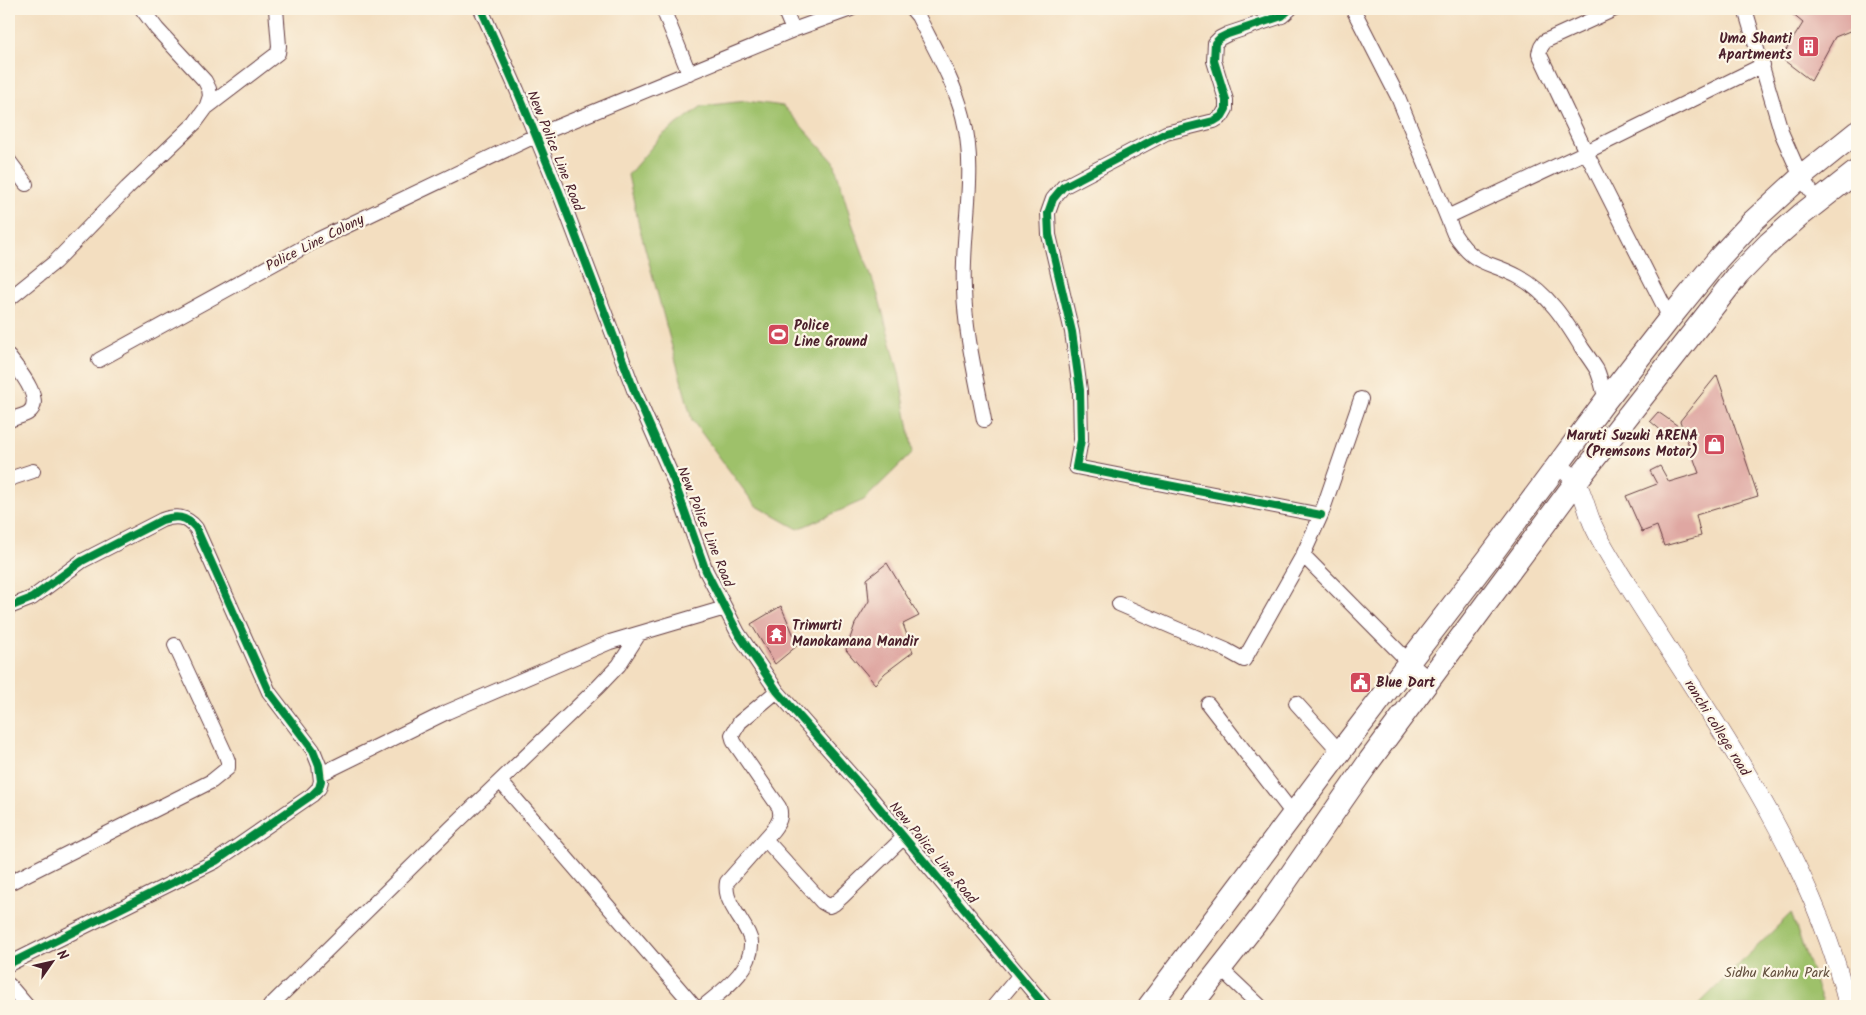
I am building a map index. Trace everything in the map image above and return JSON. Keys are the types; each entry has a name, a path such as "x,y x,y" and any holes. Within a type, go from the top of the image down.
{"main road":[{"path":"1149,1006 1606,400 1670,318 1753,221 1857,132"},
{"path":"1192,1006 1264,913 1370,760 1576,482 1738,275 1770,243 1818,201 1857,171"}],"street":[{"path":"142,9 157,29 210,89 206,108"},
{"path":"9,299 56,262 127,188 196,122 206,108 278,53 276,9"},
{"name":"New Police Line Road","path":"481,9 536,136 634,390 674,481 706,571 738,633 777,691 904,837 1045,1006"},
{"path":"663,9 688,73"},
{"path":"784,9 793,30"},
{"name":"Police Line Colony","path":"99,360 314,241 536,136 793,30 851,9"},
{"path":"912,9 918,16 951,82 963,114 968,140 970,168 964,290 969,334 984,420"},
{"path":"1290,9 1282,16 1228,34 1215,43 1214,61 1226,100 1226,109 1222,116 1214,121 1166,133 1063,187 1053,198 1048,213 1048,220 1072,332 1080,390 1081,440 1076,467 1321,515"},
{"path":"1353,9 1398,97 1454,234 1462,247 1472,257 1484,264 1517,276 1536,287 1553,304 1597,372 1606,400"},
{"path":"1614,9 1545,42 1541,46 1539,53 1586,152 1670,318"},
{"path":"1745,9 1782,134 1801,178 1818,201"},
{"path":"1447,217 1586,152 1763,65"},
{"path":"9,161 26,184"},
{"path":"9,357 29,387 34,400 34,406 29,412 9,420"},
{"path":"1119,604 1226,650 1244,660 1303,555 1321,515 1361,399"},
{"name":"ranchi college road","path":"1558,464 1576,482 1593,526 1744,770 1793,856 1818,914 1840,974 1848,1006"},
{"path":"9,479 33,471"},
{"path":"9,607 32,598 82,561 162,520 173,516 188,520 196,528 269,692 313,750 321,774 319,788 312,795 216,861 9,964"},
{"path":"1303,555 1409,662 1430,680"},
{"path":"321,774 448,712 610,642 725,608"},
{"path":"270,1006 614,670 640,634"},
{"path":"9,883 212,781 228,768 225,753 175,645"},
{"path":"704,1006 741,972 749,953 751,941 728,899 726,889 728,882 779,822 782,814 734,742 732,735 740,722 777,691"},
{"path":"1296,703 1340,752"},
{"path":"1208,704 1294,815"},
{"path":"500,781 694,1006"},
{"path":"765,839 822,902 829,906 843,896 904,837"},
{"path":"1221,969 1260,1006"},
{"path":"994,1006 1019,976"},
{"path":"9,985 27,1006"}],"green space":[{"name":"Police Line Ground","path":"746,101 783,106 834,162 852,223 878,295 899,373 913,452 864,500 798,529 755,505 692,420 639,226 628,175 661,136 702,106"},
{"name":"Sidhu Kanhu Park","path":"1791,913 1824,1006 1697,1006"}],"building":[{"name":"Uma Shanti Apartments","path":"1786,9 1857,9 1857,28 1835,37 1811,81 1781,58 1803,23"},
{"name":"Maruti Suzuki ARENA (Premsons Motor)","path":"1717,375 1758,496 1696,515 1701,536 1664,546 1657,526 1642,532 1626,496 1657,484 1650,471 1660,466 1669,482 1699,473 1680,421"},
{"name":"Maruti Suzuki ARENA (Premsons Motor)","path":"1658,412 1678,426 1670,438 1650,421"},
{"path":"887,563 919,616 903,624 913,652 885,673 875,684 846,650 855,624 869,601 867,579"},
{"name":"Trimurti Manokamana Mandir","path":"781,606 798,645 775,664 751,624"}],"cycle path":[{"path":"481,9 559,192 634,390 674,481 706,571 738,633 777,691 867,793 1045,1006"},
{"path":"1290,9 1282,16 1228,34 1215,43 1214,61 1226,100 1226,109 1222,116 1214,121 1166,133 1063,187 1053,199 1048,213 1049,235 1072,332 1080,390 1081,440 1076,467 1321,515"},
{"path":"9,607 32,598 82,561 162,520 172,517 185,519 196,528 269,692 313,750 319,765 321,781 319,788 312,795 216,861 9,964"}],"place":[{"name":"Uma Shanti Apartments","path":"1808,47"},
{"name":"Police Line Ground","path":"778,334"},
{"name":"Maruti Suzuki ARENA (Premsons Motor)","path":"1714,444"},
{"name":"Trimurti Manokamana Mandir","path":"776,634"},
{"name":"Blue Dart","path":"1360,683"}]}
